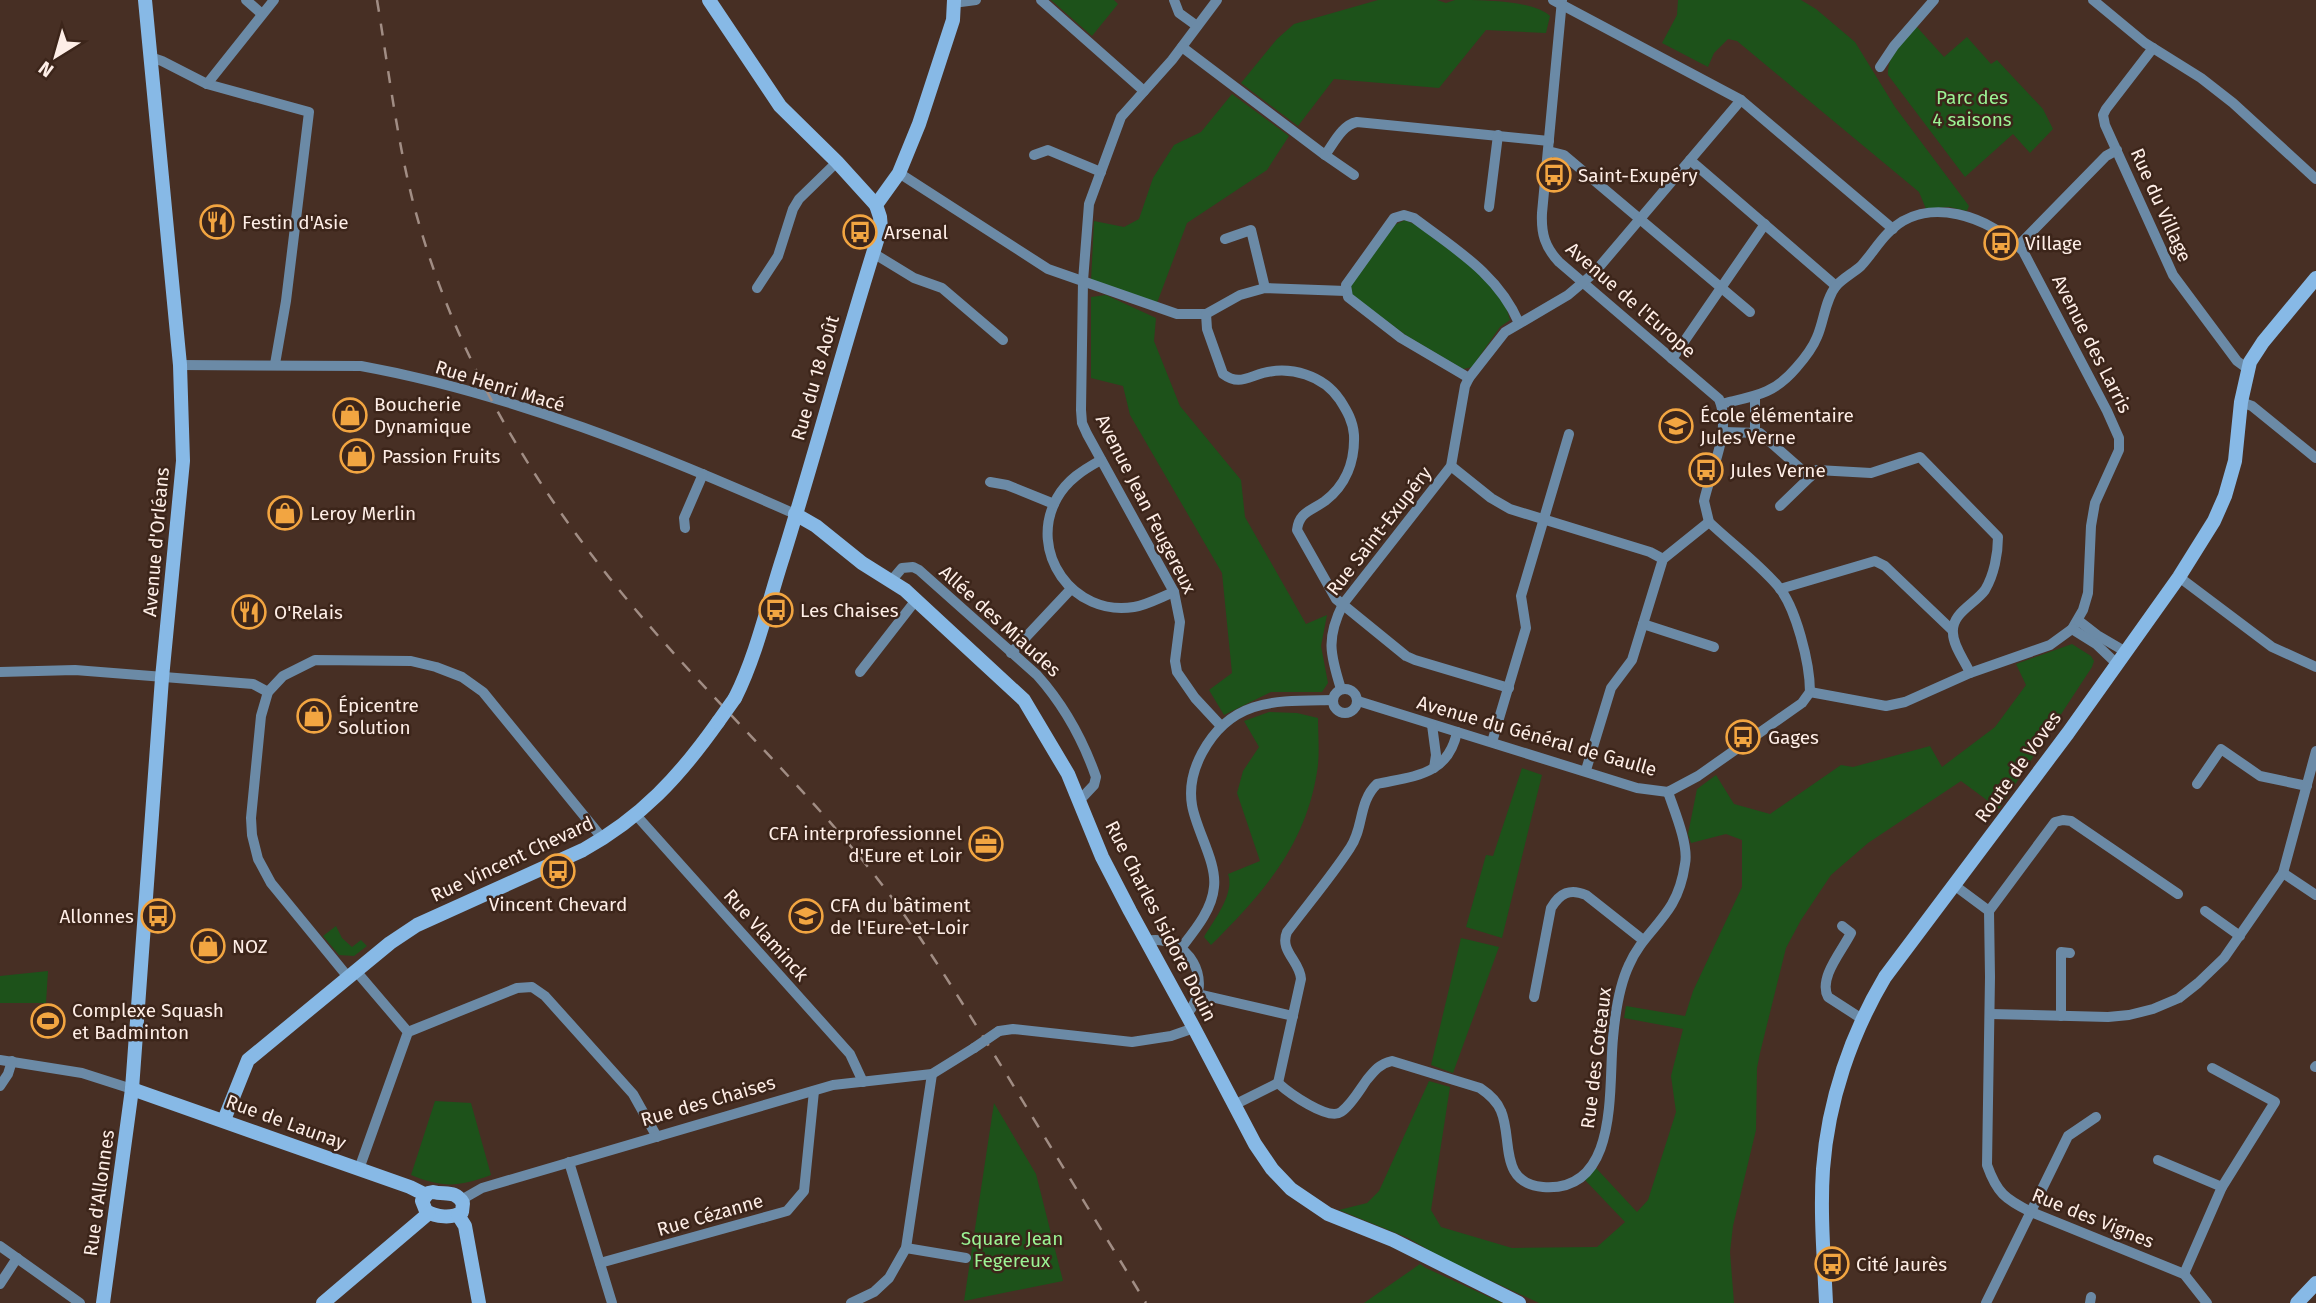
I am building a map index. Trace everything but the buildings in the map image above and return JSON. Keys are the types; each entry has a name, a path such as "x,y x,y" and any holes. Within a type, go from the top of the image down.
{"street":[{"name":"Avenue d'Orléans","path":"132,1089 162,678 182,492 180,365 145,0"},
{"path":"246,0 262,14"},
{"path":"206,84 274,0"},
{"path":"709,0 780,106 876,205 898,173 919,124 953,20 953,1 975,0"},
{"path":"1041,0 1144,91"},
{"path":"1174,0 1179,13 1197,26"},
{"name":"Avenue Jean Feugereux","path":"1217,0 1122,117 1087,212 1081,410 1082,423 1174,592 1180,622 1175,661 1177,671 1195,698 1222,726"},
{"path":"1880,67 1894,46 1934,0"},
{"path":"2093,0 2153,48 2201,78 2234,103 2316,179"},
{"path":"1559,1 1741,100 1893,229"},
{"name":"Avenue de l'Europe","path":"1559,1 1542,213 1543,237 1551,253 1715,395 1721,404"},
{"path":"1181,47 1354,175"},
{"name":"Rue du Village","path":"2153,48 2110,102 2103,116 2105,125 2173,275 2237,361 2248,369"},
{"path":"150,57 206,84 309,112 286,301 275,365"},
{"name":"Rue Saint-Exupéry","path":"1342,689 1332,662 1330,645 1334,622 1343,604 1451,466 1465,386 1469,378 1505,332 1569,295 1594,273 1741,100"},
{"path":"1325,155 1344,129 1357,122 1498,135 1549,146 1564,155 1749,312"},
{"path":"1489,207 1498,135"},
{"path":"1034,155 1048,150 1101,172"},
{"path":"2117,150 2106,156 2018,246 2013,240 1978,221 1954,212 1926,213 1893,229 1860,266 1836,286 1822,317 1818,335 1797,368 1761,396 1721,404 1724,412 1723,432 1704,501 1709,522 1780,589 1789,602 1810,673 1810,692 1886,706 1905,702 1970,673 2050,645 2076,625 2097,635 2121,658"},
{"path":"1690,160 1836,286"},
{"path":"757,288 778,256 793,209 799,199 837,162"},
{"path":"898,173 1048,269 1177,314 1206,314 1240,295 1265,288 1346,291"},
{"name":"Rue du 18 Août","path":"796,514 881,228 876,205"},
{"path":"1469,378 1376,320 1348,297 1346,285 1354,271 1394,218 1404,215 1414,218 1483,270 1503,292 1519,323"},
{"path":"1672,359 1765,224"},
{"path":"1225,239 1251,230 1265,288"},
{"name":"Avenue des Larris","path":"2018,246 2032,264 2119,438 2117,458 2095,503 2091,526 2088,593 2076,625"},
{"path":"873,253 914,278 942,288 1003,340"},
{"name":"Route de Voves","path":"1826,1303 1823,1197 1826,1146 1838,1084 1862,1018 1885,976 2121,658 2179,577 2214,522 2235,461 2241,401 2248,369 2263,342 2316,278"},
{"path":"1206,314 1211,340 1223,374 1228,378 1243,381 1263,373 1285,370 1304,373 1322,382 1336,395 1348,413 1353,429 1351,466 1340,486 1325,501 1304,512 1298,521 1297,530 1336,599 1415,660 1509,688"},
{"name":"Rue Henri Macé","path":"180,365 360,366 489,397 673,461 796,514"},
{"path":"1755,397 1755,431"},
{"path":"2241,401 2316,458"},
{"path":"1723,432 1755,431 1767,437 1810,477"},
{"path":"1492,743 1526,628 1521,596 1569,434"},
{"path":"1780,506 1817,470 1871,473 1920,457 1998,537 1998,553 1985,590 1962,612 1952,630 1970,673"},
{"path":"1101,460 1067,484 1054,504 1048,521 1049,551 1054,566 1071,589 1094,603 1119,608 1135,607 1174,592"},
{"path":"1451,466 1498,503 1650,552 1663,559"},
{"path":"682,523 703,474"},
{"path":"990,482 1007,485 1054,504"},
{"name":"Rue Charles Isidore Douin","path":"796,514 817,526 862,564 916,600 1024,700 1068,774 1102,857 1146,941 1255,1144 1272,1169 1291,1189 1328,1214 1393,1240 1519,1303"},
{"name":"Rue Vincent Chevard","path":"224,1120 248,1060 390,943 417,925 603,839 636,816 670,785 735,698 754,650 796,514"},
{"path":"1586,770 1611,688 1632,660 1663,559 1709,522"},
{"path":"1780,589 1875,561 1885,566 1952,630"},
{"name":"Allée des Miaudes","path":"891,581 902,568 913,567 1037,675 1061,705 1096,777 1094,785 1079,801"},
{"path":"2179,577 2272,647 2316,667"},
{"path":"1011,653 1071,589"},
{"path":"860,672 916,600"},
{"path":"1643,624 1714,647"},
{"path":"408,1032 271,883 257,859 251,818 261,716 268,692 283,676 314,660 411,661 462,677 483,692 603,839"},
{"path":"0,672 75,670 253,684 268,692"},
{"path":"1342,689 1352,691 1358,701 1355,709 1345,714 1337,711 1333,700 1335,693 1342,689"},
{"name":"Avenue du Général de Gaulle","path":"1358,701 1637,788 1668,792 1708,769 1802,703 1810,692"},
{"path":"1181,948 1212,900 1215,884 1212,864 1198,828 1192,802 1193,779 1209,740 1239,712 1258,704 1287,700 1333,700"},
{"path":"1432,725 1436,755 1434,769"},
{"path":"1234,1105 1278,1083 1301,976 1284,939 1352,846 1365,798 1377,784 1430,772 1451,750 1457,732"},
{"path":"2197,784 2221,749 2260,776 2307,786"},
{"path":"1990,1014 2108,1017 2129,1015 2179,998 2198,983 2224,958 2283,873 2316,751"},
{"name":"Rue des Coteaux","path":"1278,1083 1306,1102 1334,1115 1343,1111 1375,1070 1392,1061 1480,1088 1490,1095 1500,1108 1508,1157 1515,1172 1525,1182 1541,1187 1571,1183 1590,1167 1602,1144 1608,1120 1613,1036 1628,965 1643,940 1671,905 1681,885 1686,860 1668,792"},
{"name":"Rue Vlaminck","path":"636,816 850,1054 863,1082"},
{"path":"1954,885 1989,911 2055,822 2063,820 2071,821 2178,894"},
{"path":"2283,873 2316,895"},
{"path":"1534,997 1552,908 1557,899 1566,892 1576,891 1586,895 1643,940"},
{"name":"Rue des Vignes","path":"1989,911 1987,1165 1995,1186 2009,1201 2031,1212 2184,1274 2207,1303"},
{"path":"2205,911 2240,936"},
{"path":"1843,926 1852,933 1824,982 1825,992 1828,997 1862,1018"},
{"path":"1146,941 1156,939 1181,948 1191,958 1198,971 1198,994 1194,1006 1187,1014"},
{"path":"2062,1016 2061,952 2070,953"},
{"path":"359,1169 408,1032 517,988 532,986 545,996 633,1094 657,1137"},
{"path":"1198,994 1293,1016"},
{"name":"Rue des Chaises","path":"461,1200 482,1188 833,1085 932,1074 999,1031 1013,1029 1132,1042 1171,1036 1194,1028"},
{"path":"0,1060 82,1073 132,1089"},
{"path":"0,1086 12,1061"},
{"path":"2184,1274 2222,1187 2275,1102 2211,1068"},
{"path":"851,1303 874,1292 889,1278 906,1248 932,1074"},
{"name":"Rue de Launay","path":"132,1089 426,1195 433,1192 450,1193 461,1200"},
{"name":"Rue d'Allonnes","path":"103,1303 132,1089"},
{"name":"Rue Cézanne","path":"600,1263 787,1211 804,1191 814,1091"},
{"path":"1986,1303 2068,1136 2096,1117"},
{"path":"2158,1160 2222,1187"},
{"path":"569,1162 612,1303"},
{"path":"426,1195 422,1205 429,1213 453,1217 464,1208 461,1200"},
{"path":"323,1303 429,1213"},
{"path":"458,1215 465,1226 479,1303"},
{"path":"0,1246 80,1303"},
{"path":"906,1248 966,1258"},
{"path":"0,1284 17,1258"},
{"path":"2297,1303 2316,1283"}],"green space":[{"path":"1051,0 1114,0 1118,4 1092,36"},
{"path":"1378,0 1506,2 1532,7 1550,16 1546,33 1486,30 1439,88 1334,79 1298,126 1241,83 1277,39 1294,24"},
{"path":"1678,0 1801,0 1816,9 1855,42 1895,107 1969,206 1967,211 1949,207 1926,209 1919,192 1737,41 1728,39 1714,53 1708,67 1662,43 1677,15"},
{"name":"Parc des 4 saisons","path":"1916,26 1944,57 1967,37 1991,64 1997,60 2043,109 2053,129 2030,153 2013,134 1965,177 1888,75 1893,54"},
{"path":"1232,94 1289,136 1267,170 1187,223 1157,303 1091,281 1094,221 1124,227 1139,219 1153,178 1174,145 1201,132"},
{"path":"1405,220 1416,225 1478,271 1504,300 1510,320 1500,327 1472,367 1463,369 1407,336 1352,295 1351,285 1392,226"},
{"path":"1106,295 1156,318 1154,341 1180,406 1241,480 1245,517 1306,624 1327,615 1321,646 1328,683 1322,692 1271,692 1224,715 1209,690 1232,673 1222,573 1130,415 1123,386 1091,378 1091,297"},
{"path":"2072,644 2091,656 2094,661 2092,667 1999,809 1961,781 1868,843 1831,875 1786,948 1757,1068 1756,1130 1733,1226 1730,1252 1734,1303 1539,1303 1446,1260 1408,1238 1339,1210 1367,1203 1379,1191 1429,1081 1450,1087 1431,1210 1441,1227 1512,1248 1597,1247 1625,1222 1585,1180 1596,1168 1637,1212 1648,1200 1676,1112 1671,1076 1683,1029 1624,1018 1626,1006 1685,1016 1693,991 1742,887 1742,840 1726,834 1691,843 1688,834 1697,789 1716,775 1734,804 1770,814 1841,765 1853,767 1930,746 1942,767 1995,727 2026,685 2016,664"},
{"path":"1269,712 1297,713 1318,718 1318,765 1311,799 1303,824 1279,867 1264,888 1211,945 1204,937 1226,898 1229,890 1228,874 1260,861 1237,793 1243,771 1259,747 1244,721"},
{"path":"1522,768 1542,775 1502,938 1466,927 1486,855 1493,856"},
{"path":"336,926 342,938 352,947 361,940 367,946 354,956 339,955 323,936"},
{"path":"1461,938 1499,947 1453,1073 1431,1065"},
{"path":"48,971 46,1003 0,1003 0,976"},
{"path":"435,1101 471,1103 491,1175 460,1184 442,1184 411,1175"},
{"name":"Square Jean Fegereux","path":"994,1103 1036,1174 1063,1281 964,1301"},
{"path":"1420,1264 1426,1268 1502,1303 1364,1303"}],"railway":[{"path":"377,0 401,149 412,198 449,310 500,416 563,515 635,609 827,818 887,891 962,1003 1146,1303"}],"place":[{"name":"Saint-Exupéry","path":"1554,175"},
{"name":"Festin d'Asie","path":"217,222"},
{"name":"Arsenal","path":"860,232"},
{"name":"Village","path":"2001,243"},
{"name":"Boucherie Dynamique","path":"350,415"},
{"name":"École élémentaire Jules Verne","path":"1676,426"},
{"name":"Passion Fruits","path":"357,456"},
{"name":"Jules Verne","path":"1706,470"},
{"name":"Leroy Merlin","path":"285,513"},
{"name":"Les Chaises","path":"776,610"},
{"name":"O'Relais","path":"249,612"},
{"name":"Épicentre Solution","path":"314,716"},
{"name":"Gages","path":"1743,737"},
{"name":"CFA interprofessionnel d'Eure et Loir","path":"986,844"},
{"name":"Vincent Chevard","path":"558,871"},
{"name":"Allonnes","path":"158,916"},
{"name":"CFA du bâtiment de l'Eure-et-Loir","path":"806,916"},
{"name":"NOZ","path":"208,946"},
{"name":"Complexe Squash et Badminton","path":"48,1021"},
{"name":"Cité Jaurès","path":"1832,1264"}]}
